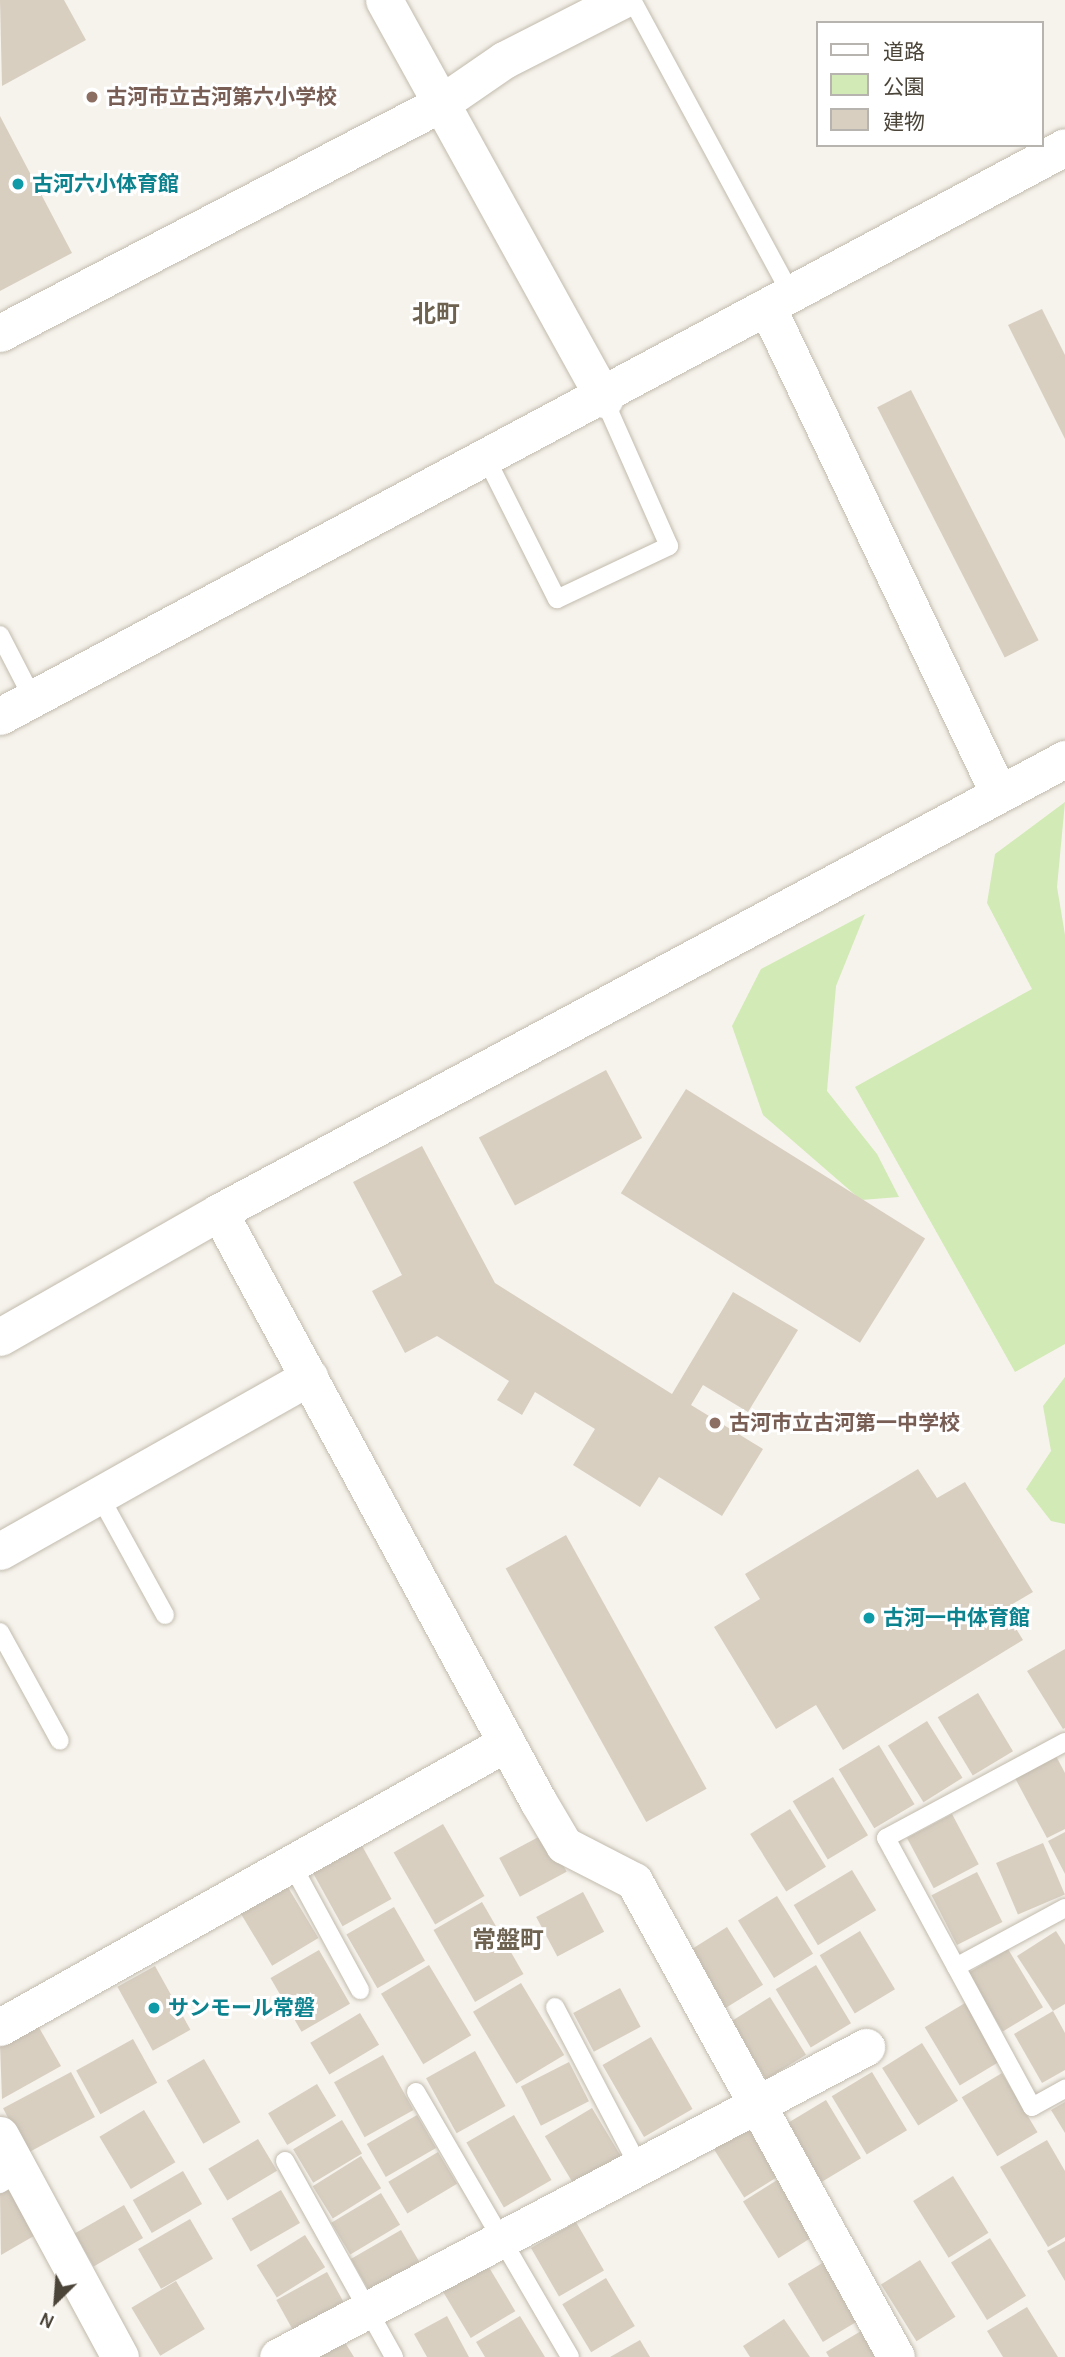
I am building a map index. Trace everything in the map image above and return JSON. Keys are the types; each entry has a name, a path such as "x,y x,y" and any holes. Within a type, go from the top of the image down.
{"street":[{"path":"384,0 604,399"},
{"path":"0,333 440,104 504,60 622,0"},
{"path":"0,716 486,458 604,399 1065,148"},
{"path":"780,303 999,794"},
{"path":"0,1337 219,1212 1065,759"},
{"path":"219,1212 506,1743 564,1845 634,1881 896,2357"},
{"path":"0,1550 309,1377"},
{"path":"0,2027 290,1861 506,1743"},
{"path":"278,2357 753,2101 866,2047"},
{"path":"0,2135 10,2178 120,2357"}],"lane":[{"path":"632,0 780,303"},
{"path":"486,458 557,599 668,546 604,399"},
{"path":"0,635 33,699"},
{"path":"99,1495 165,1615"},
{"path":"0,1632 60,1741"},
{"path":"1065,1742 886,1838 1032,2107 1065,2089"},
{"path":"290,1861 360,1990"},
{"path":"956,1966 1065,1908"},
{"path":"555,2007 637,2163"},
{"path":"416,2092 570,2357"},
{"path":"285,2161 394,2357"}],"green space":[{"path":"1065,802 1057,887 1065,935 1065,1344 1015,1372 855,1087 1032,989 987,903 995,854"},
{"path":"865,914 836,986 827,1091 877,1154 899,1197 861,1200 763,1115 732,1026 761,969"},
{"path":"1065,1377 1065,1524 1051,1521 1026,1489 1051,1451 1043,1406"}],"building":[{"path":"0,0 64,0 86,40 2,86"},
{"name":"古河六小体育館","path":"0,116 72,253 0,291"},
{"path":"1042,309 1065,355 1065,439 1008,325"},
{"path":"911,390 1039,640 1005,658 877,407"},
{"path":"606,1070 642,1138 515,1206 479,1138"},
{"path":"686,1089 925,1238 860,1343 621,1193"},
{"path":"422,1146 495,1283 672,1394 733,1292 798,1330 748,1412 703,1385 691,1405 763,1449 722,1516 659,1477 640,1507 573,1465 595,1429 535,1392 522,1415 497,1400 509,1381 437,1336 405,1353 372,1291 402,1275 353,1182"},
{"name":"古河一中体育館","path":"918,1469 937,1498 965,1482 1033,1592 1004,1609 1023,1640 843,1750 816,1705 776,1729 714,1627 760,1599 745,1574"},
{"path":"566,1535 707,1789 646,1822 506,1568"},
{"path":"1065,1649 1065,1728 1063,1729 1027,1671"},
{"path":"978,1693 1013,1751 973,1775 938,1717"},
{"path":"927,1721 963,1778 923,1802 888,1745"},
{"path":"879,1745 915,1804 874,1828 839,1769"},
{"path":"1056,1756 1065,1773 1065,1829 1047,1838 1015,1778"},
{"path":"833,1777 868,1835 828,1859 793,1801"},
{"path":"790,1809 826,1867 786,1892 750,1834"},
{"path":"952,1814 979,1864 934,1888 907,1838"},
{"path":"443,1824 484,1896 435,1924 394,1852"},
{"path":"1065,1832 1065,1874 1048,1841"},
{"path":"546,1833 567,1872 520,1897 499,1858"},
{"path":"1043,1843 1065,1895 1018,1914 996,1863"},
{"path":"361,1844 392,1899 343,1926 312,1871"},
{"path":"852,1870 876,1910 818,1945 794,1905"},
{"path":"977,1872 1002,1922 957,1945 932,1895"},
{"path":"286,1884 318,1938 272,1966 240,1912"},
{"path":"583,1892 604,1932 557,1957 536,1917"},
{"path":"777,1896 813,1954 774,1978 738,1920"},
{"path":"482,1902 524,1974 475,2002 434,1930"},
{"path":"394,1907 425,1961 377,1988 346,1934"},
{"path":"727,1927 763,1985 724,2009 688,1951"},
{"path":"860,1931 895,1989 855,2013 820,1955"},
{"path":"1056,1931 1065,1945 1065,2004 1053,2011 1017,1956"},
{"path":"1008,1949 1043,2007 1003,2031 968,1973"},
{"path":"319,1950 350,2004 302,2032 271,1978"},
{"path":"429,1965 471,2035 423,2064 381,1994"},
{"path":"816,1965 851,2023 811,2047 776,1989"},
{"name":"サンモール常磐","path":"155,1966 190,2030 153,2051 117,1987"},
{"path":"521,1983 564,2055 516,2084 473,2012"},
{"path":"620,1988 641,2027 594,2052 573,2013"},
{"path":"770,1997 806,2055 766,2080 730,2022"},
{"path":"965,2003 1000,2061 960,2085 925,2027"},
{"path":"1053,2011 1065,2033 1065,2070 1042,2083 1014,2034"},
{"path":"360,2013 379,2045 329,2075 310,2043"},
{"path":"37,2024 61,2066 2,2099 0,2045"},
{"path":"651,2037 692,2109 644,2137 603,2065"},
{"path":"133,2039 157,2083 100,2114 76,2071"},
{"path":"922,2043 958,2101 918,2126 882,2068"},
{"path":"475,2051 506,2106 457,2133 426,2078"},
{"path":"383,2055 414,2110 365,2137 334,2082"},
{"path":"204,2059 240,2122 203,2144 167,2080"},
{"path":"569,2062 589,2101 541,2126 521,2087"},
{"path":"71,2072 95,2117 27,2153 3,2108"},
{"path":"872,2072 907,2130 867,2154 832,2096"},
{"path":"1002,2073 1038,2132 997,2156 962,2097"},
{"path":"317,2084 336,2116 287,2145 268,2113"},
{"path":"826,2100 861,2158 821,2182 786,2124"},
{"path":"1065,2102 1065,2133 1051,2110"},
{"path":"592,2108 624,2161 577,2189 545,2136"},
{"path":"144,2110 175,2162 131,2189 99,2137"},
{"path":"417,2115 436,2148 386,2177 367,2144"},
{"path":"514,2115 552,2180 504,2207 466,2142"},
{"path":"748,2115 784,2173 744,2198 708,2140"},
{"path":"342,2120 362,2153 313,2183 293,2149"},
{"path":"258,2139 277,2171 227,2201 208,2169"},
{"path":"1047,2140 1065,2171 1065,2237 1048,2247 1000,2167"},
{"path":"438,2152 457,2184 407,2214 388,2182"},
{"path":"361,2156 381,2188 333,2218 313,2186"},
{"path":"183,2171 202,2204 152,2233 133,2200"},
{"path":"953,2176 989,2233 949,2258 913,2201"},
{"path":"782,2177 818,2234 778,2258 743,2201"},
{"path":"12,2187 39,2233 1,2255 0,2194"},
{"path":"281,2190 300,2223 251,2251 232,2218"},
{"path":"381,2193 400,2225 350,2255 331,2223"},
{"path":"124,2205 143,2238 94,2266 75,2234"},
{"path":"190,2219 213,2259 161,2289 138,2249"},
{"path":"576,2222 604,2270 559,2296 531,2248"},
{"path":"401,2230 420,2263 370,2292 351,2259"},
{"path":"305,2235 325,2267 277,2297 257,2265"},
{"path":"990,2238 1026,2296 987,2320 951,2262"},
{"path":"1065,2241 1065,2281 1047,2251"},
{"path":"829,2259 864,2317 823,2342 788,2284"},
{"path":"920,2260 956,2317 916,2341 881,2284"},
{"path":"487,2264 515,2311 471,2338 442,2291"},
{"path":"327,2272 345,2305 295,2333 276,2300"},
{"path":"606,2278 635,2326 591,2352 562,2304"},
{"path":"176,2281 205,2329 160,2356 131,2308"},
{"path":"1027,2307 1058,2357 1003,2357 987,2331"},
{"path":"447,2316 469,2357 427,2357 414,2334"},
{"path":"520,2316 545,2357 485,2357 476,2342"},
{"path":"784,2319 810,2357 750,2357 743,2346"},
{"path":"866,2328 883,2357 829,2357 826,2352"},
{"path":"339,2333 354,2357 299,2357"},
{"path":"640,2340 650,2357 610,2357"}],"place":[{"name":"古河市立古河第六小学校","path":"92,97"},
{"name":"古河六小体育館","path":"18,184"},
{"name":"古河市立古河第一中学校","path":"715,1423"},
{"name":"古河一中体育館","path":"869,1618"},
{"name":"サンモール常磐","path":"154,2008"}],"district":[{"name":"北町","path":"436,315"},
{"name":"常盤町","path":"508,1941"}]}
